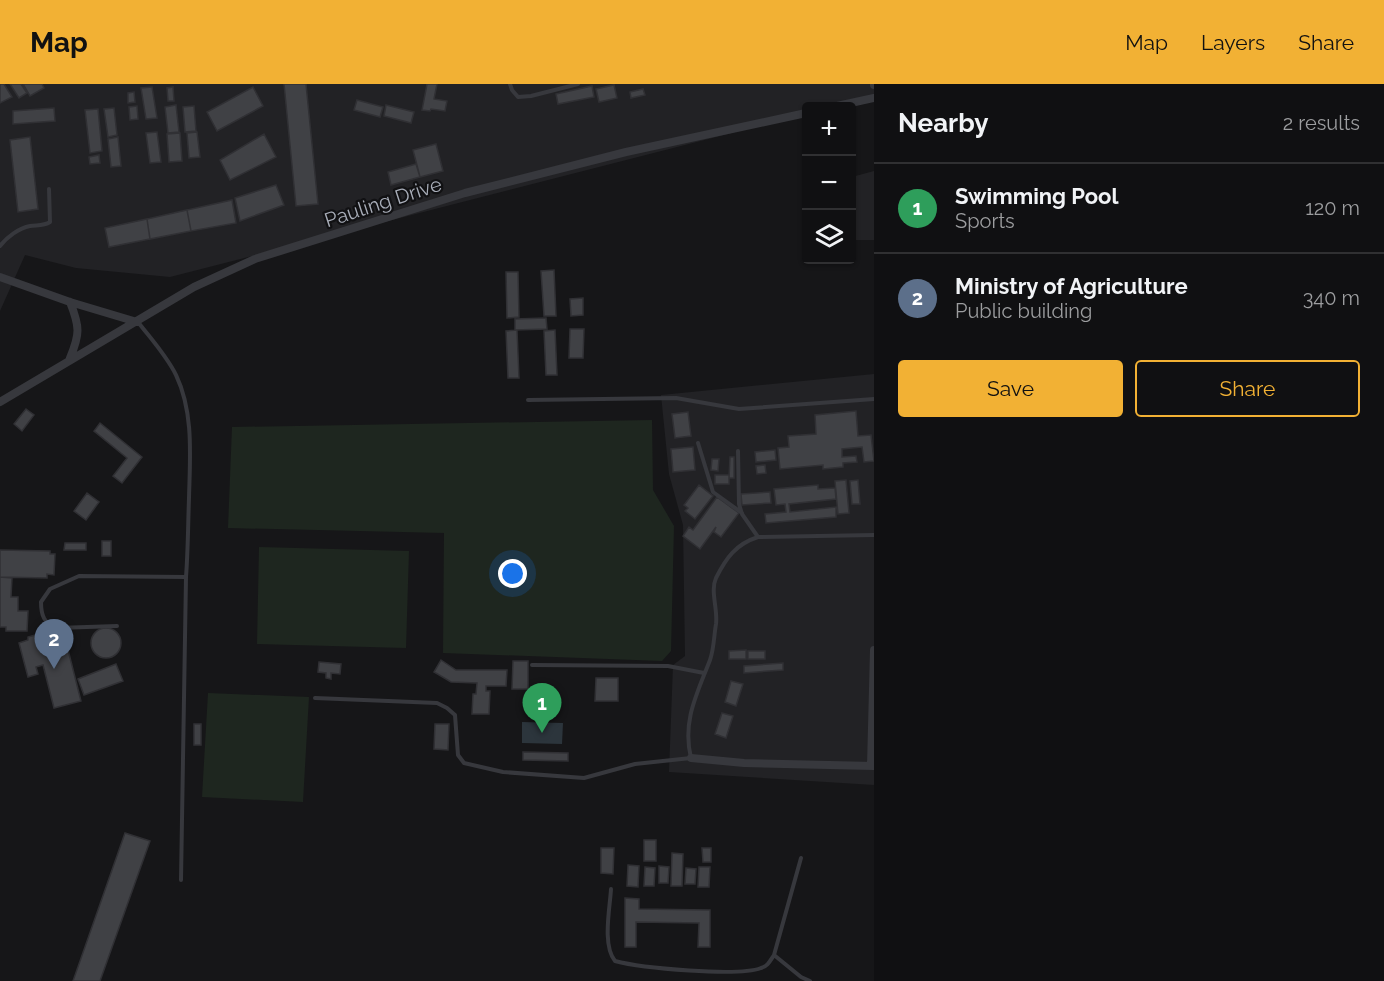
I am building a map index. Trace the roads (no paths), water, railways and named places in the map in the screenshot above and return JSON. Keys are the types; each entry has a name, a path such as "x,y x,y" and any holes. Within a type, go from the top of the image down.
{"street":[{"path":"856,102 874,98"},
{"name":"Pauling Drive","path":"0,402 194,287 255,259 465,193 626,152 802,114"},
{"path":"0,277 70,302 137,322"},
{"path":"70,302 79,332 70,359"},
{"path":"691,758 744,763 873,766 874,650"}],"lane":[{"path":"510,84 518,97 578,84"},
{"path":"0,246 6,238 26,226 46,225 50,222 49,189"},
{"path":"137,322 154,340 172,368 186,406 190,441 181,880"},
{"path":"528,400 676,398 739,409 874,399"},
{"path":"698,443 713,492 742,514 758,537"},
{"path":"738,451 739,504 742,514"},
{"path":"315,698 437,703 455,715 458,755 464,763 503,772 584,778 635,764 691,758 687,744 687,728 699,685 711,658 717,620 715,580 735,549 743,542 758,537 874,535"},
{"path":"117,626 57,628 46,623 41,602 50,589 79,576 186,577"},
{"path":"532,665 668,666 704,673"},
{"path":"611,889 608,938 611,956 615,961 640,966 690,970 750,971 768,964 774,955 801,858"},
{"path":"774,955 801,977 810,981"}],"place":[{"name":"Ministry of Agriculture","path":"54,669"},
{"name":"Swimming Pool","path":"542,733"}]}
